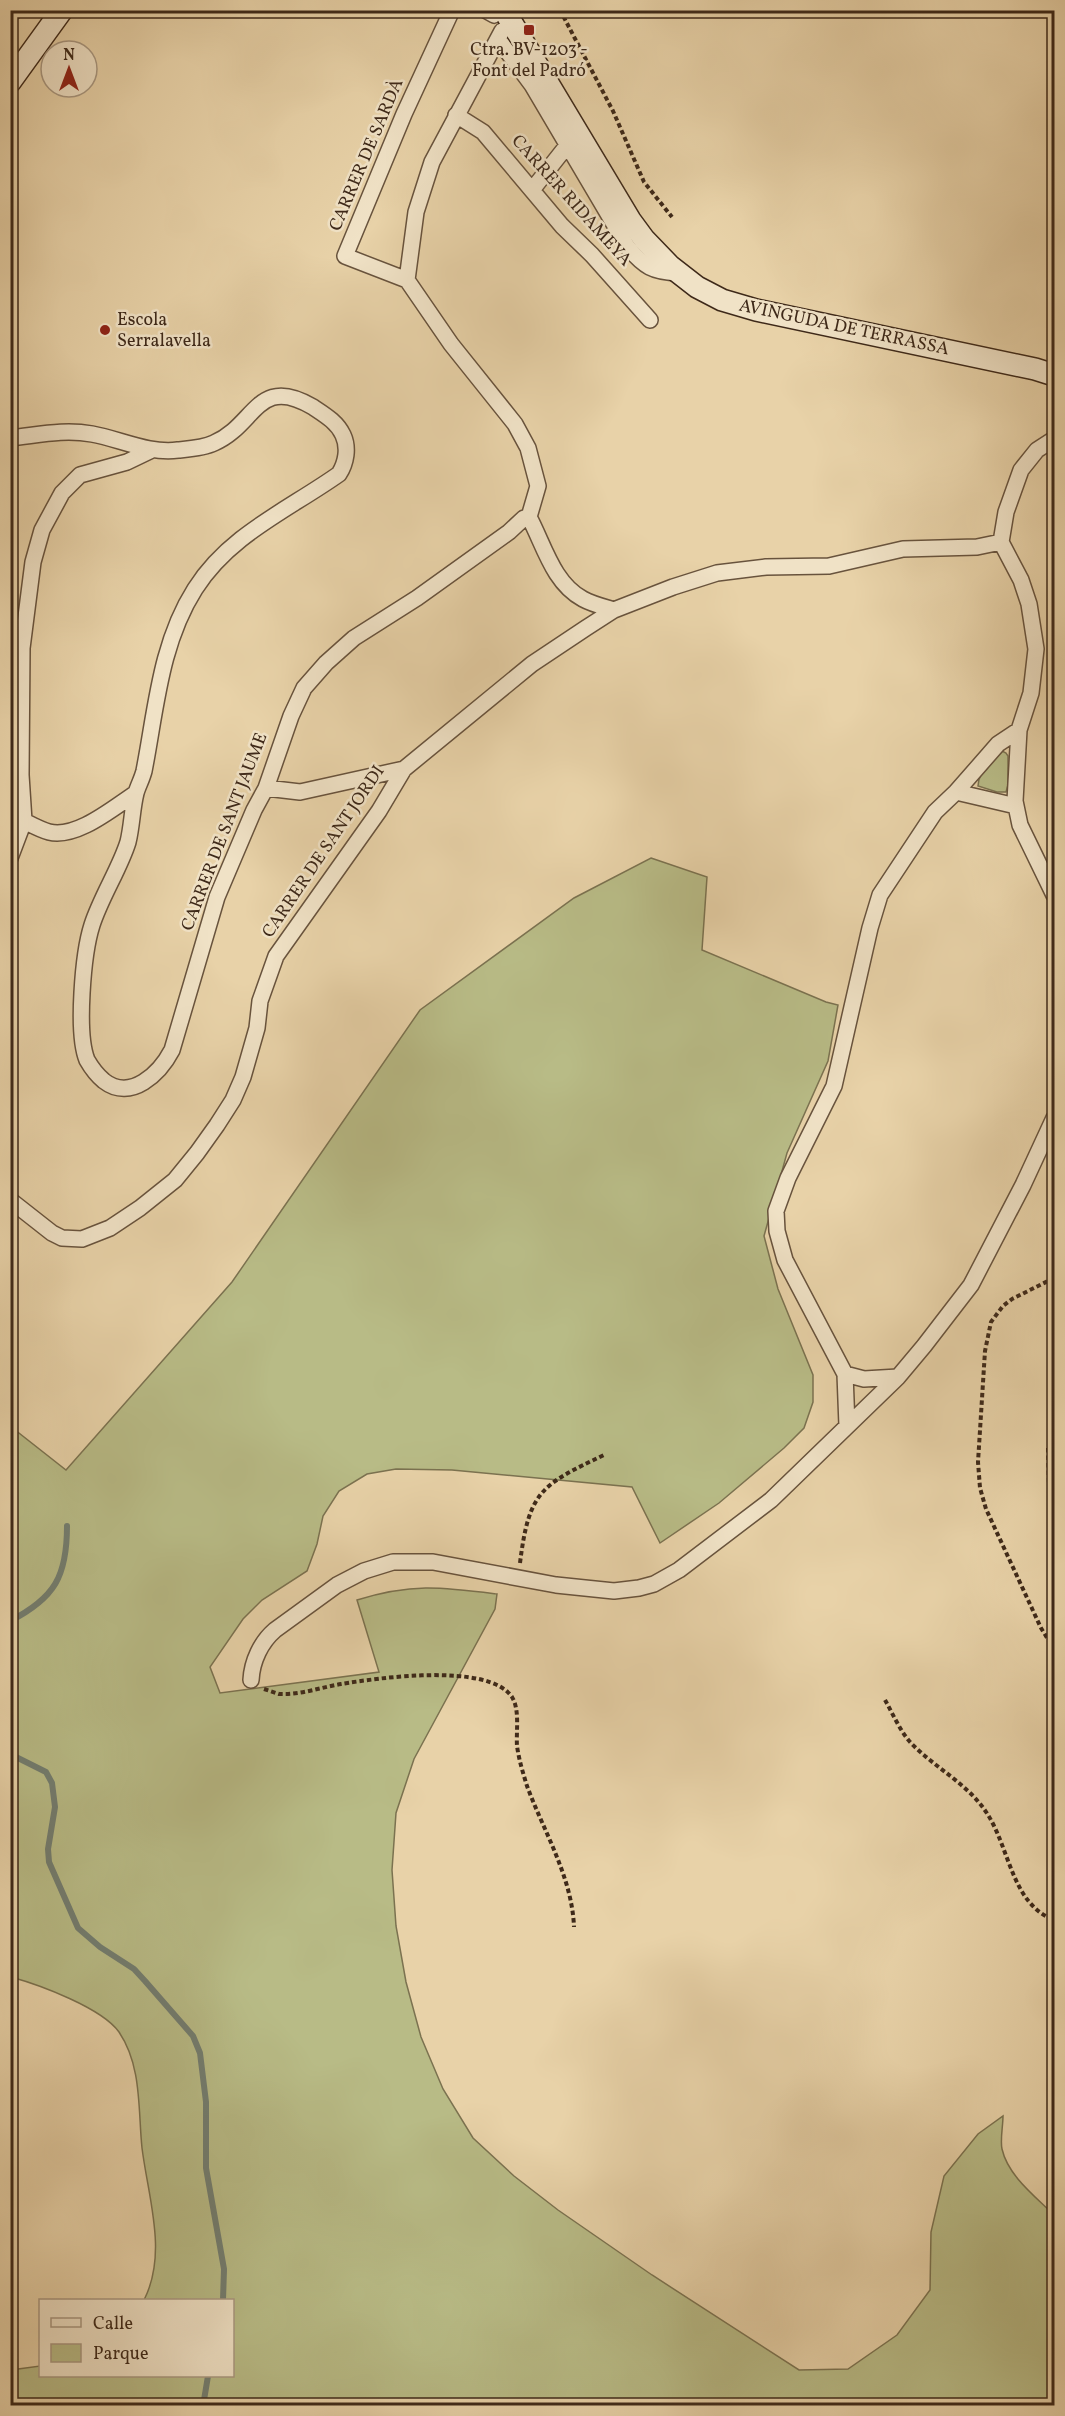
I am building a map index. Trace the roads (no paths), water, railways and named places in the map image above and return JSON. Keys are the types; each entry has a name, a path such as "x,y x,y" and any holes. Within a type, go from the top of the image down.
{"street":[{"path":"10,14 16,10"},
{"path":"10,82 62,10"},
{"name":"CARRER DE SARDÀ","path":"407,280 345,256 404,114 452,10"},
{"path":"485,10 494,15 497,12 503,13 498,39 432,162 416,212 407,280 451,344 515,424 528,448 538,486 529,517 548,558 569,589 584,600 614,610"},
{"name":"AVINGUDA DE TERRASSA","path":"503,13 573,138 630,220 663,260 697,287 722,300 756,310 1048,370"},
{"path":"498,39 573,138 532,190"},
{"name":"CARRER RIDAMEYA","path":"456,115 483,132 562,226 592,255 650,320"},
{"name":"CARRER DE SANT JAUME","path":"152,450 176,451 213,444 271,397 284,395 297,398 325,414 338,426 344,438 345,464 339,474 269,517 221,557 195,589 170,646 154,705 144,773 136,793 128,843 92,926 85,955 82,1021 87,1059 101,1079 110,1086 142,1084 164,1066 172,1050 217,897 254,810 266,788 291,716 304,688 326,663 354,638 417,598 509,532 524,518 529,517"},
{"path":"10,438 68,431 92,434 152,450"},
{"path":"1054,439 1037,450 1021,470 1006,512 1001,542 1021,580 1029,604 1035,649 1030,693 1019,730 1014,785 1016,806 1020,825 1054,895"},
{"path":"10,858 24,821 21,775 22,648 33,562 42,530 62,493 80,475 127,462 152,450"},
{"name":"CARRER DE SANT JORDI","path":"10,1200 52,1233 62,1238 82,1239 110,1228 175,1180 197,1154 240,1084 250,1057 265,985 276,956 379,811 404,769 532,664 614,610 717,573 766,567 829,566 903,549 977,548 1001,542"},
{"path":"846,1426 845,1374 785,1260 777,1231 776,1211 788,1178 834,1086 870,928 880,895 935,812 956,792 998,744 1019,730"},
{"path":"266,788 300,792 404,769"},
{"path":"956,792 1016,806"},
{"path":"24,821 50,832 66,832 80,828 136,793"},
{"path":"251,1680 254,1662 267,1637 316,1598 337,1585 364,1571 393,1562 433,1562 594,1590 614,1591 639,1588 665,1579 771,1500 898,1377 971,1285 1023,1185 1054,1118"},
{"path":"845,1374 864,1379 898,1377"}],"waterway":[{"path":"10,1621 38,1603 55,1584 64,1559 67,1526"},
{"path":"10,1754 46,1772 52,1783 55,1807 48,1849 49,1862 78,1928 100,1947 134,1969 193,2036 200,2053 206,2102 206,2168 224,2269 223,2299"},
{"path":"203,2406 208,2377"}],"place":[{"name":"Ctra. BV-1203 - Font del Padró","path":"529,30"},
{"name":"Escola Serralavella","path":"105,330"}]}
